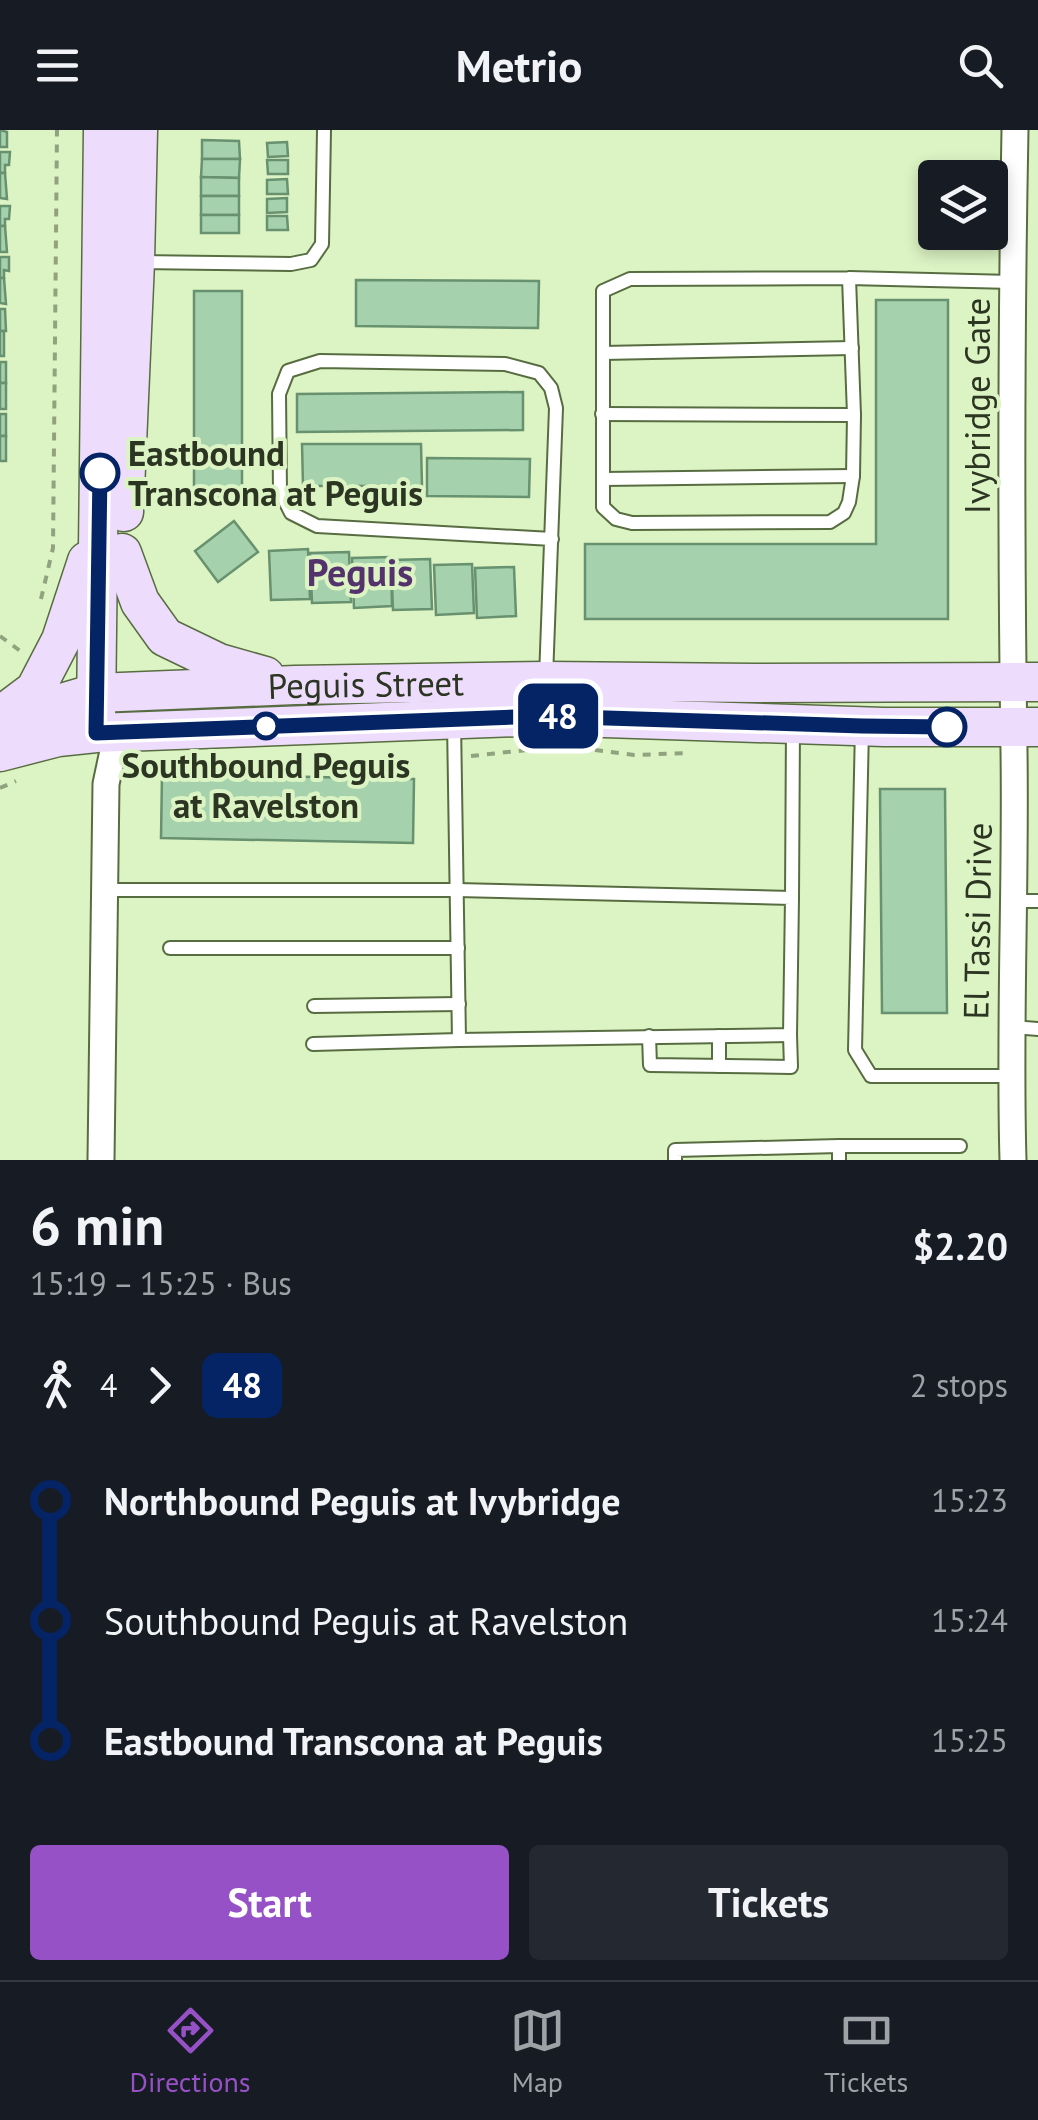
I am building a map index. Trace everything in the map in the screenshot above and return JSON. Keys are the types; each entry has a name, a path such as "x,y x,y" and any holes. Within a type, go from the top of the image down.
{"street":[{"path":"101,1160 110,539 102,130"},
{"path":"0,719 35,690 110,539 135,262 138,130"},
{"name":"Ivybridge Gate","path":"1015,130 1012,282 1025,682"},
{"path":"110,539 140,602 165,637 220,662 294,685"},
{"name":"Peguis Street","path":"0,752 58,737 106,733 454,737 546,715 735,683 1025,682"},
{"name":"El Tassi Drive","path":"1013,1160 1012,1027 1025,901 1025,682"},
{"name":"Peguis Street","path":"0,719 106,693 294,685 546,715 862,726 1026,727"}],"lane":[{"path":"135,262 291,264 311,260 322,244 324,130"},
{"path":"849,278 854,415 852,476 844,513 830,522 632,522 616,519 603,508 603,291 630,278 849,278 1012,282"},
{"path":"603,353 852,348"},
{"path":"546,715 552,539 556,408 551,388 539,373 505,364 320,361 288,371 278,394 280,491 291,513 317,526 552,539"},
{"path":"602,414 854,415"},
{"path":"604,479 852,476"},
{"path":"649,1036 650,1065 791,1066 793,724"},
{"path":"862,726 855,1050 871,1076 1010,1076"},
{"path":"454,737 459,1040"},
{"path":"104,890 457,890 792,898"},
{"path":"170,948 458,948"},
{"path":"314,1006 459,1004"},
{"path":"1012,1027 1038,1029"},
{"path":"313,1044 790,1035"},
{"path":"719,1036 719,1066"},
{"path":"675,1160 675,1150 838,1153 960,1146"}],"path":[{"path":"40,602 54,548 58,130"},
{"path":"0,636 26,656"},
{"path":"454,737 504,754 546,715"},
{"path":"592,750 634,755 699,752"}],"building":[{"path":"0,130 7,132 7,147 0,147"},
{"path":"202,140 239,141 240,159 202,159"},
{"path":"287,142 288,156 268,157 267,143"},
{"path":"0,152 10,152 5,173 0,173"},
{"path":"202,159 240,159 239,178 201,177"},
{"path":"267,160 288,160 288,174 268,174"},
{"path":"0,173 5,173 7,199 0,198"},
{"path":"201,177 239,178 239,196 201,196"},
{"path":"287,179 288,194 267,194 267,180"},
{"path":"201,196 239,196 239,215 201,215"},
{"path":"287,198 287,212 267,213 267,199"},
{"path":"0,206 10,206 5,226 0,226"},
{"path":"201,215 239,215 239,233 201,233"},
{"path":"267,216 287,216 288,230 267,230"},
{"path":"0,226 5,226 7,252 0,252"},
{"path":"0,257 9,257 9,271 4,270 4,278 0,278"},
{"path":"0,278 4,278 6,304 0,303"},
{"path":"356,280 539,281 538,328 356,326"},
{"path":"194,291 242,291 242,502 194,502"},
{"path":"876,300 948,300 948,619 585,619 585,544 876,544"},
{"path":"0,309 5,309 6,331 0,331"},
{"path":"0,331 4,331 4,356 0,356"},
{"path":"0,362 6,362 6,383 0,383"},
{"path":"0,383 6,383 6,409 0,409"},
{"path":"523,392 523,430 297,432 297,394"},
{"path":"0,414 6,414 6,436 0,436"},
{"path":"0,436 6,436 6,461 0,461"},
{"path":"302,444 421,444 422,486 303,486"},
{"path":"427,458 530,459 529,497 427,496"},
{"path":"234,521 258,552 218,582 195,551"},
{"path":"308,549 310,599 271,600 269,551"},
{"path":"349,552 351,602 312,603 310,553"},
{"path":"391,557 392,606 354,608 352,558"},
{"path":"430,559 432,609 393,610 391,560"},
{"path":"472,564 474,613 436,615 434,565"},
{"path":"514,567 516,616 477,618 475,568"},
{"path":"162,774 414,779 413,843 161,838"},
{"path":"880,789 945,789 947,1013 882,1013"}],"bus line":[{"name":"48","path":"100,473 96,733 544,716 947,727"}],"place":[{"name":"Eastbound Transcona at Peguis","path":"100,473"},
{"name":"Southbound Peguis at Ravelston","path":"266,726"}],"district":[{"name":"Peguis","path":"360,571"}]}
